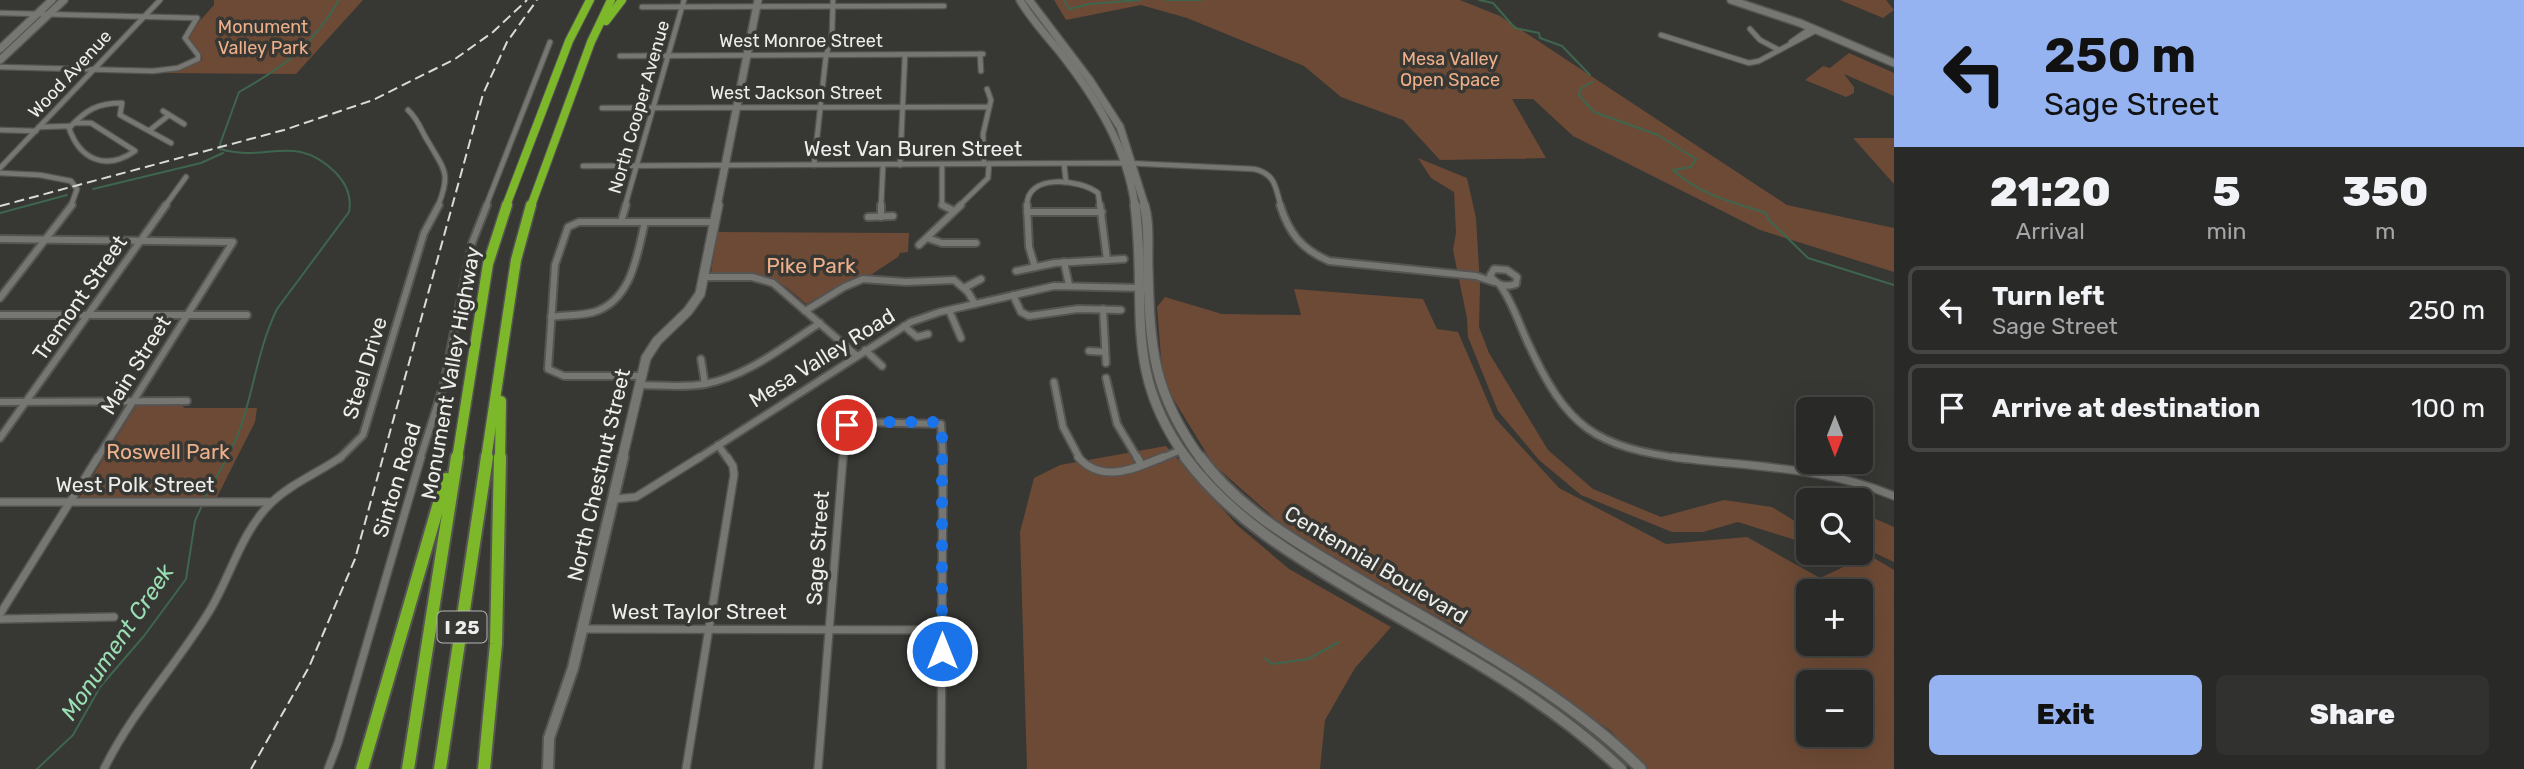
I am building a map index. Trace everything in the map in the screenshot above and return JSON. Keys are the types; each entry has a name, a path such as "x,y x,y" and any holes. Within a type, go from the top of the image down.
{"highway":[{"path":"569,41 583,0"},
{"name":"Monument Valley Highway","path":"408,769 485,278 495,236 569,41 590,0"},
{"name":"I 25","path":"440,769 512,280 523,231 585,57 611,0"},
{"path":"585,57 622,0"},
{"path":"484,769 496,644 501,366"},
{"path":"362,769 458,439"}],"main road":[{"path":"0,49 52,0"},
{"path":"0,61 64,0"},
{"name":"Centennial Boulevard","path":"1020,0 1081,81 1130,163"},
{"name":"Centennial Boulevard","path":"1029,0 1104,101 1120,127 1146,211 1142,359 1149,390 1181,450 1197,472 1266,538 1295,559 1348,582 1508,666 1618,745 1641,769"},
{"path":"1731,0 1814,29 1894,62"},
{"name":"North Chestnut Street","path":"548,769 549,738 564,698 582,629 649,351 694,307 704,277 758,3"},
{"name":"Centennial Boulevard","path":"1144,288 1150,339 1161,388 1188,441 1207,467 1250,508 1348,582 1528,697 1583,735 1621,769"}],"street":[{"name":"Wood Avenue","path":"0,171 160,0"},
{"name":"North Cooper Avenue","path":"621,222 684,0"},
{"path":"642,7 682,8 758,3 944,6"},
{"path":"814,165 826,56 832,34 832,3"},
{"path":"0,13 197,18 185,38 198,55 198,60 186,66 160,71 0,67"},
{"path":"1750,29 1760,40 1779,50"},
{"path":"1661,35 1745,63 1759,61 1814,29"},
{"name":"Sinton Road","path":"328,769 443,387 472,243 550,42"},
{"name":"West Monroe Street","path":"620,56 981,54 981,71"},
{"path":"900,164 905,55"},
{"path":"919,245 988,178 983,134 991,100 987,89"},
{"path":"0,130 64,126 73,125 91,123 135,151 110,160 89,159 82,155 69,131 73,125 94,104 122,103 120,115 171,144"},
{"name":"West Jackson Street","path":"602,108 989,107"},
{"name":"Steel Drive","path":"104,769 136,709 210,610 248,535 271,502 345,454 363,435 424,233 438,209 443,188 441,159 427,142 421,121 408,110"},
{"path":"163,111 184,124"},
{"path":"150,130 169,115"},
{"name":"West Van Buren Street","path":"583,166 1130,163 1243,169 1266,172 1272,178 1294,241 1302,248 1329,261 1476,275"},
{"path":"942,164 942,205 954,211"},
{"path":"1064,164 1066,182"},
{"path":"881,216 883,165"},
{"path":"0,171 71,181 77,189 75,201 0,298"},
{"name":"Tremont Street","path":"0,438 186,177"},
{"path":"1035,267 1030,251 1027,200 1036,188 1045,184 1066,182 1093,187 1100,196 1107,260"},
{"path":"1027,212 1102,212"},
{"path":"869,217 893,216"},
{"path":"551,317 595,312 606,307 620,294 629,281 645,222"},
{"path":"714,222 570,225 555,265 547,362 551,372 564,376 705,384 737,373 820,323"},
{"path":"927,238 942,243 976,243"},
{"path":"0,239 141,239"},
{"name":"Main Street","path":"0,614 233,242 141,239"},
{"path":"1016,271 1064,262 1124,259"},
{"path":"1064,262 1069,285"},
{"path":"1476,275 1501,268 1512,272 1517,280 1512,286 1510,298"},
{"path":"1490,272 1510,298 1528,344 1569,415 1596,438 1629,449 1794,469 1861,482 1894,496"},
{"path":"1476,275 1497,284 1512,286"},
{"path":"704,277 765,280 777,285 856,355"},
{"path":"805,311 850,284 869,278 911,282 944,278 966,287 975,304"},
{"path":"966,287 981,279"},
{"name":"Mesa Valley Road","path":"615,499 636,497 646,492 904,326 949,310 1069,285 1144,288"},
{"path":"1013,296 1021,312 1029,316 1078,309 1121,310"},
{"path":"1103,309 1105,363"},
{"path":"949,310 961,338"},
{"path":"0,315 247,315"},
{"path":"904,326 917,337 928,334"},
{"path":"865,350 881,366"},
{"path":"1089,352 1105,352"},
{"path":"701,359 705,384"},
{"path":"1106,378 1117,424 1142,464"},
{"path":"1054,382 1072,450 1082,464 1104,474 1119,472 1181,450"},
{"path":"0,402 187,401"},
{"name":"Sage Street","path":"818,769 847,425 855,422 941,424 942,630"},
{"path":"686,769 734,470 718,446"},
{"name":"West Polk Street","path":"0,502 271,502"},
{"path":"0,619 114,617"},
{"name":"West Taylor Street","path":"582,629 942,630"},
{"path":"941,769 942,630"}],"green space":[{"name":"Monument Valley Park","path":"214,0 363,0 296,74 163,73 202,60 201,54 188,41 188,34 214,5"},
{"name":"Mesa Valley Open Space","path":"1054,0 1460,0 1500,16 1787,205 1894,228 1894,272 1760,230 1573,136 1533,99 1512,99 1546,158 1440,160 1403,120 1341,97 1304,66 1187,18 1141,5 1066,20"},
{"path":"1840,0 1886,0 1894,10 1883,18"},
{"path":"1849,53 1894,73 1894,96 1844,74 1854,87 1854,93 1846,97 1805,80 1823,66 1830,68"},
{"path":"1853,138 1894,138 1894,184"},
{"path":"1418,158 1467,178 1476,218 1480,285 1479,327 1489,353 1548,450 1593,489 1661,517 1724,500 1772,507 1796,522 1796,540 1738,522 1703,532 1672,532 1581,495 1539,460 1498,411 1468,337 1467,318 1453,250 1456,233 1454,192 1431,178"},
{"name":"Pike Park","path":"717,232 909,233 908,252 900,253 869,276 851,280 806,304 771,278 711,273"},
{"path":"1294,289 1423,299 1437,329 1458,332 1495,418 1559,488 1666,544 1747,537 1820,578 1848,565 1873,565 1873,557 1894,570 1894,769 1644,769 1611,731 1460,629 1298,539 1213,464 1163,382 1157,307 1165,297 1222,314 1301,315"},
{"name":"Roswell Park","path":"136,406 257,408 255,422 217,497 79,498"},
{"path":"1166,446 1237,525 1289,569 1391,627 1355,668 1325,720 1320,769 1027,769 1020,532 1034,478 1060,465"},
{"path":"1873,518 1894,527 1894,562 1873,552"}],"waterway":[{"name":"Monument Creek","path":"205,498 240,429 265,339 277,309 349,212 350,206 349,195 342,181 320,160 293,151 237,152 220,149 220,144 239,92 296,54 319,30 339,0"},
{"path":"1064,0 1069,9 1089,4 1140,0"},
{"path":"1166,0 1202,0"},
{"path":"1479,0 1493,3 1515,28 1539,33 1540,38 1562,46 1590,75"},
{"path":"1592,82 1580,89 1579,95 1594,112 1658,135 1696,159 1691,167 1673,170 1683,179 1717,197 1766,213 1769,220 1808,258 1894,285"},
{"path":"93,189 201,163 223,153"},
{"path":"0,213 67,195"},
{"name":"Monument Creek","path":"37,769 73,735 100,687 144,636 186,579 195,521 203,503"},
{"path":"1265,658 1272,664 1308,659 1339,642"}],"railway":[{"path":"0,206 284,130 373,100 455,59 493,32 527,0"},
{"path":"251,769 309,667 355,559 483,94 507,42 537,0"}],"route":[{"path":"847,425 851,422 933,422 942,426 942,651"}]}
